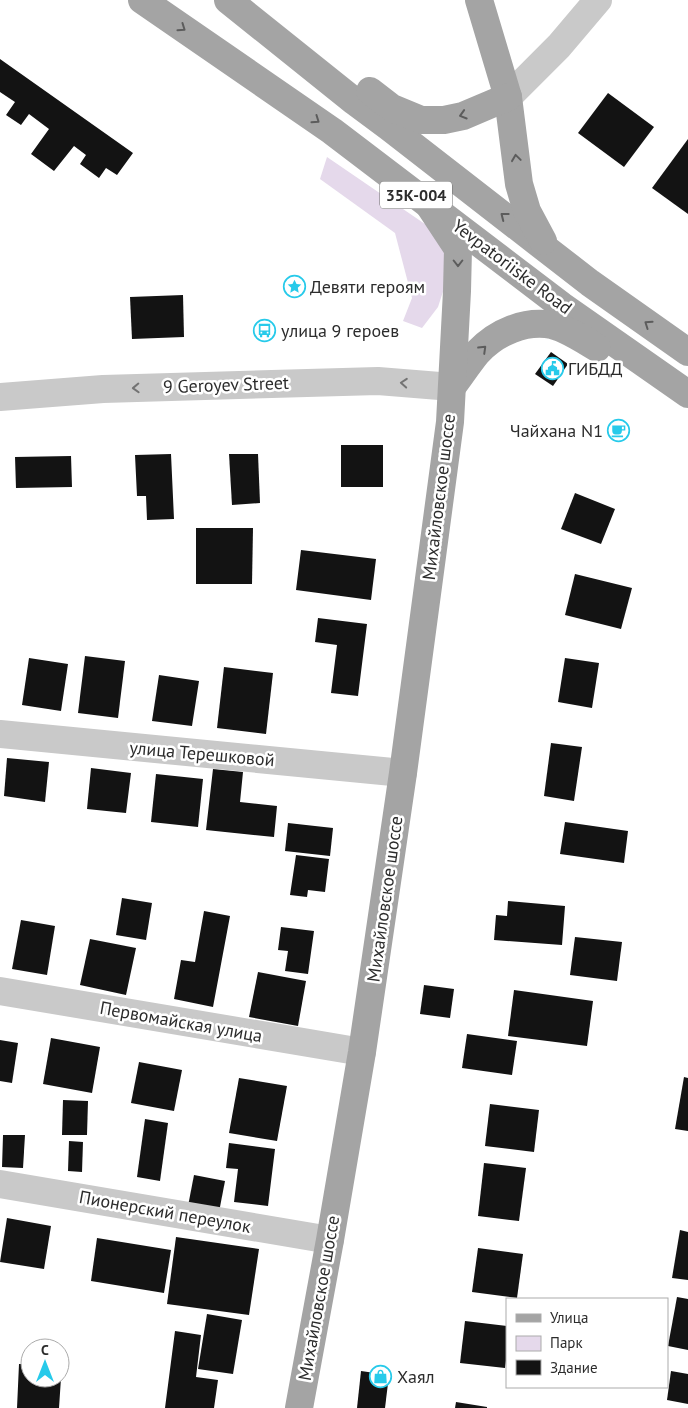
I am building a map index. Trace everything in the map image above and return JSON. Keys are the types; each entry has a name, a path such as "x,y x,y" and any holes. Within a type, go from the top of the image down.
{"main road":[{"name":"Yevpatoriiske Road","path":"142,0 332,131 562,306 685,391"},
{"name":"Yevpatoriiske Road","path":"228,0 354,101 590,283 688,352"},
{"path":"253,0 392,108 421,120 444,120 463,116 508,97"},
{"path":"479,0 508,97 519,184 526,211 550,252"},
{"name":"Михайловское шоссе","path":"299,1408 362,1052 403,773 450,422 458,291 458,249 430,205"},
{"path":"452,386 478,352 491,340 507,330 530,324 553,325 685,391"}],"street":[{"path":"508,97 559,46 598,0"},
{"name":"9 Geroyev Street","path":"0,396 102,389 378,381 452,386"},
{"name":"улица Терешковой","path":"0,734 403,773"},
{"name":"Первомайская улица","path":"0,991 362,1052"},
{"name":"Пионерский переулок","path":"0,1184 330,1240"}],"green space":[{"path":"327,157 441,235 450,270 438,307 422,328 403,321 412,298 395,233 320,179"}],"building":[{"path":"0,59 133,153 117,175 106,168 99,178 80,164 86,155 74,146 54,171 31,154 49,129 29,114 21,125 6,115 15,102 0,92"},
{"path":"608,93 654,127 624,167 578,133"},
{"path":"688,139 688,214 652,188"},
{"path":"183,295 184,337 132,339 130,297"},
{"name":"ГИБДД","path":"551,352 568,364 553,386 535,374"},
{"path":"341,445 383,445 383,487 341,487"},
{"path":"171,454 174,519 147,520 146,496 137,496 135,455"},
{"path":"229,454 258,454 260,503 232,505"},
{"path":"71,456 72,487 16,488 15,457"},
{"path":"575,493 615,509 601,544 561,529"},
{"path":"196,528 253,528 252,584 196,584"},
{"path":"301,550 376,559 371,600 296,590"},
{"path":"575,574 632,588 621,629 565,615"},
{"path":"318,618 367,624 358,696 331,693 337,645 315,642"},
{"path":"85,656 125,661 118,718 78,713"},
{"path":"29,658 68,664 61,711 22,705"},
{"path":"565,658 599,663 592,708 558,702"},
{"path":"224,667 273,673 266,734 217,728"},
{"path":"159,675 199,681 192,726 152,721"},
{"path":"551,743 582,747 574,801 544,796"},
{"path":"7,758 49,762 45,802 4,796"},
{"path":"91,768 131,773 126,813 87,809"},
{"path":"213,769 243,772 240,802 277,806 274,837 206,830"},
{"path":"156,774 203,779 198,827 151,822"},
{"path":"565,822 628,831 624,863 560,854"},
{"path":"288,823 333,828 330,856 285,851"},
{"path":"296,855 329,859 325,892 308,890 307,897 290,895"},
{"path":"122,898 152,903 146,940 116,935"},
{"path":"508,901 565,906 562,945 494,940 496,915 507,916"},
{"path":"204,911 230,916 213,1007 174,999 181,960 195,962"},
{"path":"21,920 55,926 47,975 12,969"},
{"path":"281,927 314,931 308,974 285,971 288,951 278,950"},
{"path":"575,937 622,942 617,981 570,975"},
{"path":"90,939 136,948 126,995 80,985"},
{"path":"258,972 306,981 298,1026 249,1017"},
{"path":"424,985 454,989 450,1018 420,1014"},
{"path":"514,990 593,1001 587,1046 508,1036"},
{"path":"467,1034 517,1041 512,1075 462,1068"},
{"path":"51,1038 100,1047 92,1093 43,1084"},
{"path":"0,1040 18,1043 12,1083 0,1081"},
{"path":"139,1062 182,1070 174,1111 131,1103"},
{"path":"684,1077 688,1078 688,1131 675,1129"},
{"path":"239,1078 287,1086 277,1141 229,1133"},
{"path":"63,1100 88,1101 87,1135 62,1135"},
{"path":"490,1104 539,1110 534,1152 485,1146"},
{"path":"145,1119 168,1123 160,1181 137,1177"},
{"path":"3,1135 25,1135 23,1168 2,1167"},
{"path":"69,1141 83,1142 82,1172 68,1171"},
{"path":"229,1143 275,1149 268,1206 234,1202 238,1169 226,1168"},
{"path":"484,1163 526,1168 519,1221 478,1216"},
{"path":"194,1175 225,1181 219,1212 188,1206"},
{"path":"7,1218 51,1226 44,1269 0,1262"},
{"path":"680,1230 688,1232 688,1280 672,1278"},
{"path":"176,1237 259,1249 249,1315 167,1304"},
{"path":"97,1238 171,1250 164,1293 91,1281"},
{"path":"478,1248 523,1254 517,1298 472,1292"},
{"path":"677,1297 688,1299 688,1350 668,1346"},
{"path":"207,1314 242,1320 233,1374 198,1369"},
{"path":"465,1321 506,1326 505,1368 460,1363"},
{"path":"175,1331 201,1335 196,1377 218,1380 214,1408 165,1408"},
{"path":"19,1364 20,1388 60,1388 59,1408 17,1408"},
{"path":"361,1371 389,1375 385,1408 357,1408"},
{"path":"671,1371 688,1374 688,1404 667,1400"},
{"path":"456,1402 487,1407 487,1408 455,1408"}],"place":[{"name":"Девяти героям","path":"294,287"},
{"name":"улица 9 героев","path":"265,331"},
{"name":"ГИБДД","path":"552,369"},
{"name":"Чайхана N1","path":"619,431"},
{"name":"Хаял","path":"381,1377"}]}
